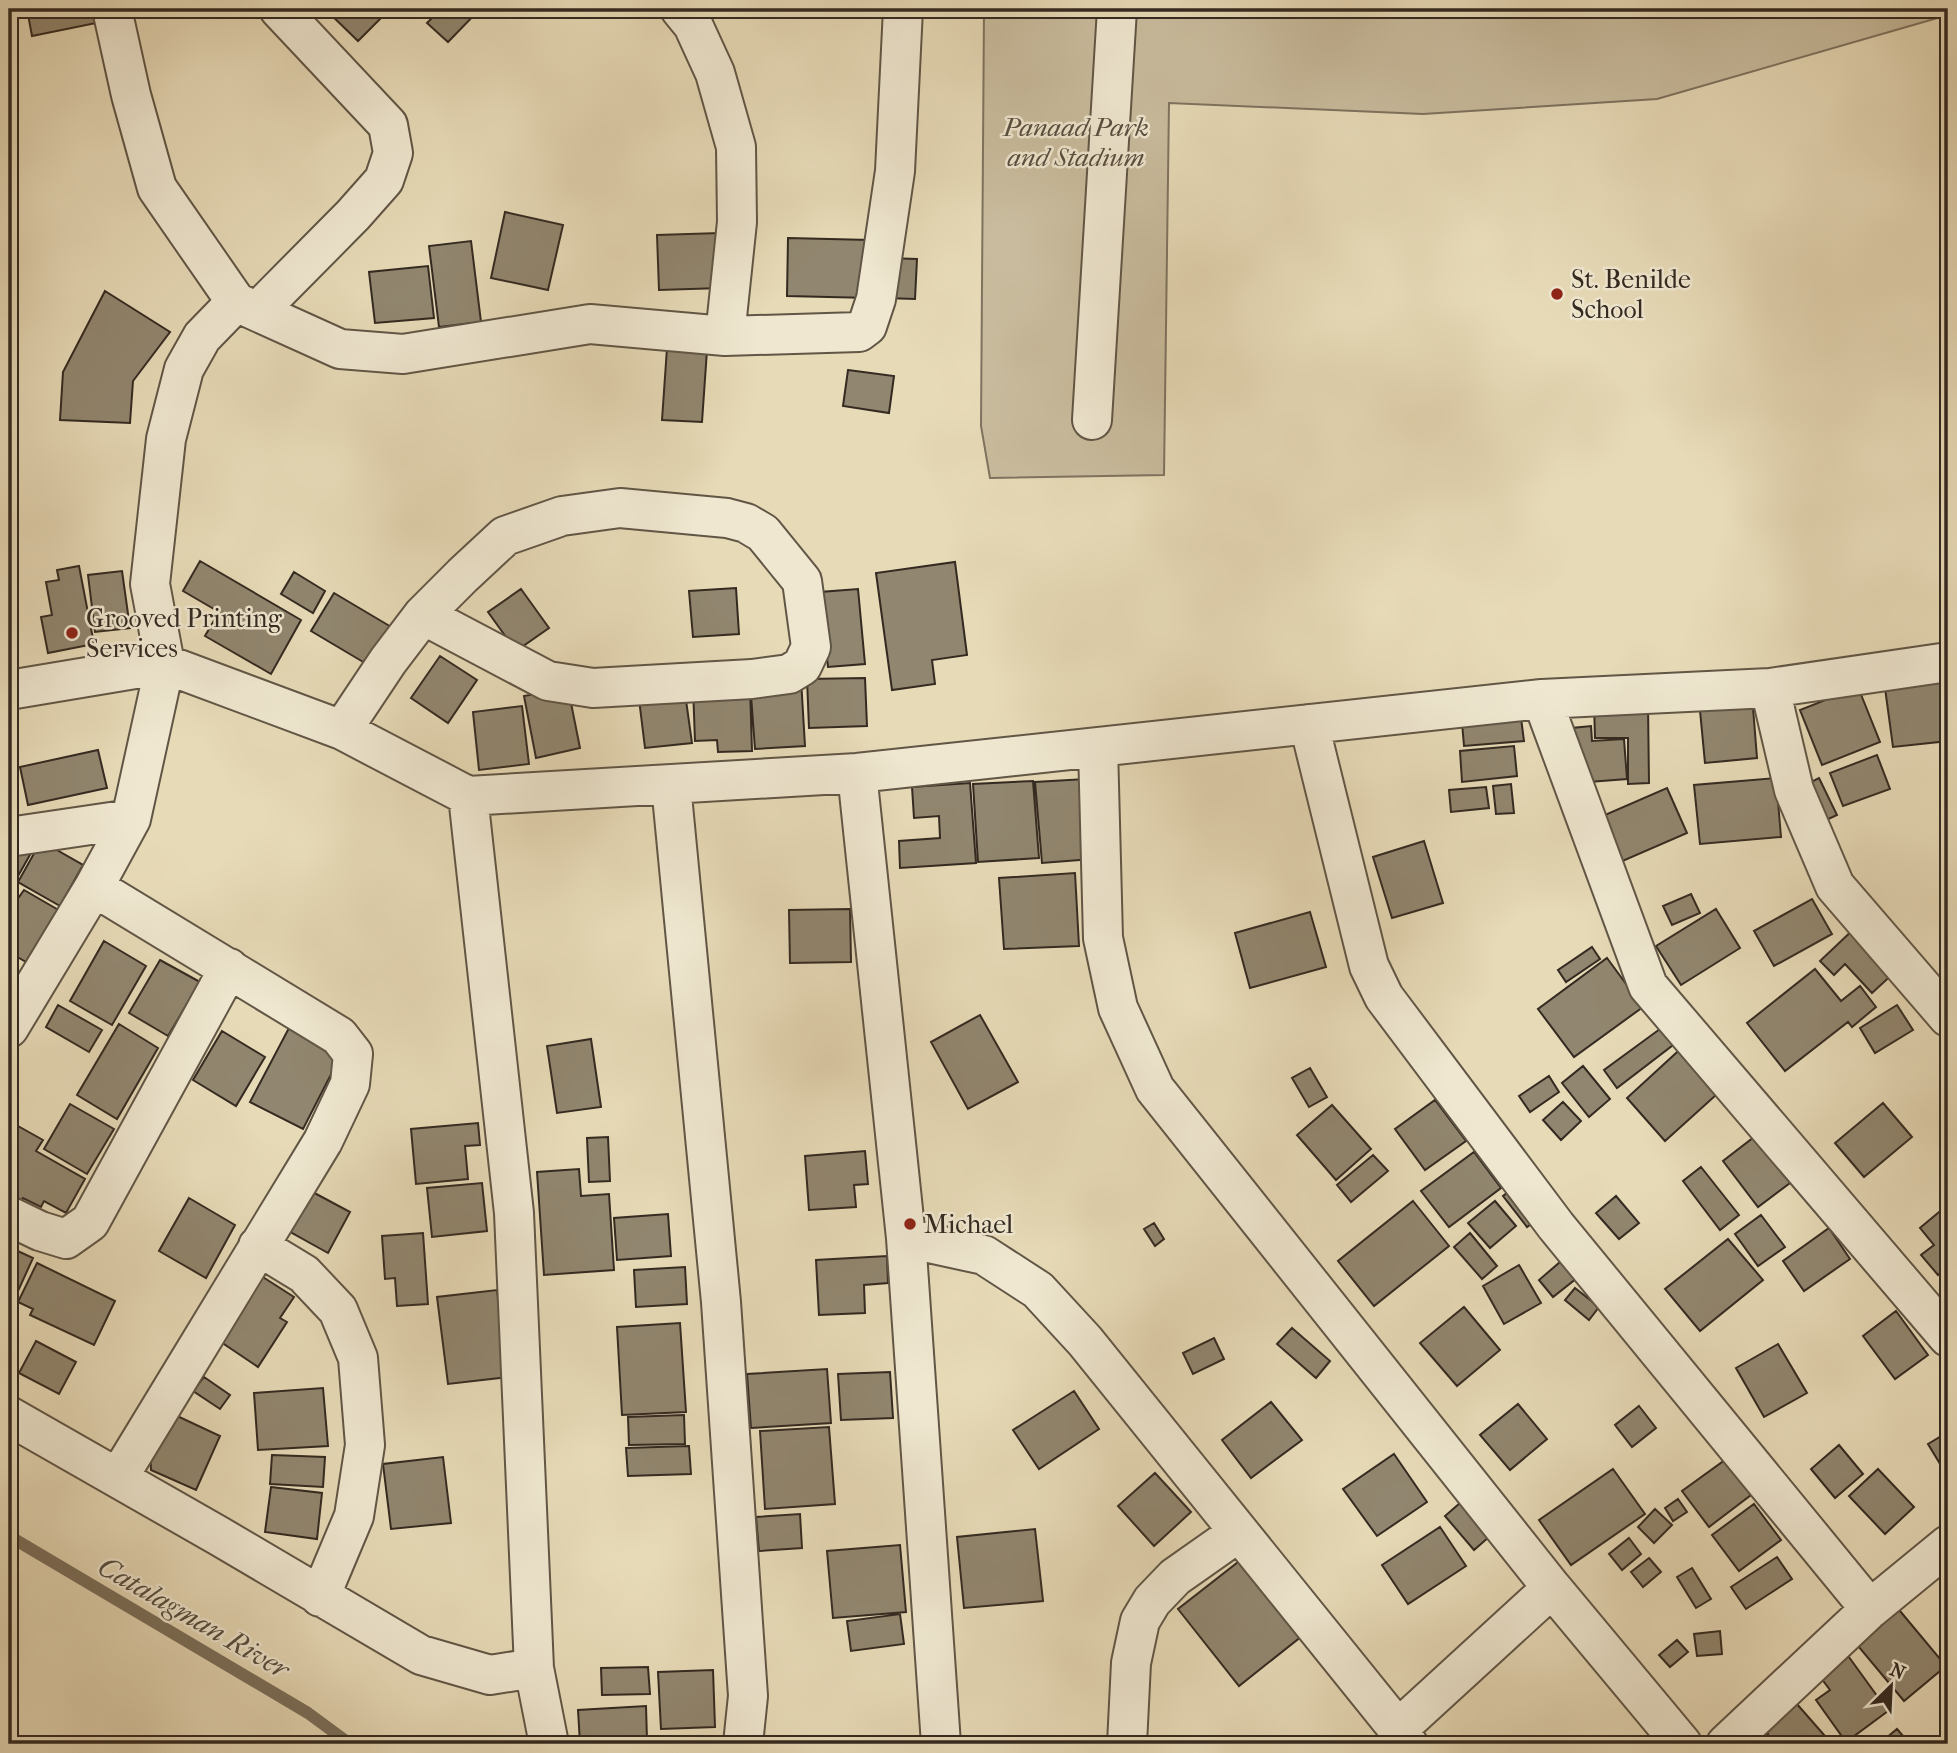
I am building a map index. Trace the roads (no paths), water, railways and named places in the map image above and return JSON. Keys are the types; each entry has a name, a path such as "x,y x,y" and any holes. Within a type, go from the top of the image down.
{"street":[{"path":"112,9 131,95 157,188 247,306 340,349 403,354 590,324 725,335 859,332 867,326 876,299 895,171 903,9"},
{"path":"9,1028 94,887 131,819 165,664 150,584 166,439 184,369 202,337 247,306 353,215 383,180 393,153 388,125 279,9"},
{"path":"680,9 693,26 715,73 736,147 737,222 725,335"},
{"path":"1092,419 1117,9"},
{"path":"342,730 388,661 423,615 505,536 562,516 620,508 727,518 746,523 763,533 802,581 811,647 802,666 789,674 752,679 593,688 548,681 423,615"},
{"path":"9,690 165,664 342,730 468,796 857,773 1542,699 1770,688 1948,662"},
{"path":"1770,688 1794,790 1835,886 1948,1017"},
{"path":"1542,699 1648,986 1948,1336"},
{"path":"1309,724 1369,966 1384,997 1556,1226 1870,1609"},
{"path":"1098,747 1103,938 1118,1008 1155,1089 1552,1588 1682,1744"},
{"path":"857,773 906,1238 941,1744"},
{"path":"671,785 721,1302 748,1696 743,1744"},
{"path":"468,796 514,1213 534,1668 549,1744"},
{"path":"9,837 131,819"},
{"path":"94,887 339,1036 353,1054 350,1084 323,1141 118,1478"},
{"path":"9,1216 65,1239 90,1223 229,968"},
{"path":"906,1238 984,1255 1038,1290 1086,1341 1403,1737 1552,1588"},
{"path":"258,1246 304,1274 338,1310 358,1358 365,1445 354,1516 320,1597"},
{"path":"9,1416 421,1655 489,1675 534,1668"},
{"path":"1127,1744 1131,1663 1140,1621 1152,1601 1175,1577 1239,1532"},
{"path":"1726,1744 1870,1609 1948,1545"}],"waterway":[{"name":"Catalagman River","path":"9,1536 308,1713 350,1744"}],"place":[{"name":"St. Benilde School","path":"1557,294"},
{"name":"Grooved Printing Services","path":"72,633"},
{"name":"Michael","path":"910,1224"}],"park label":[{"name":"Panaad Park and Stadium","path":"1076,142"}]}
